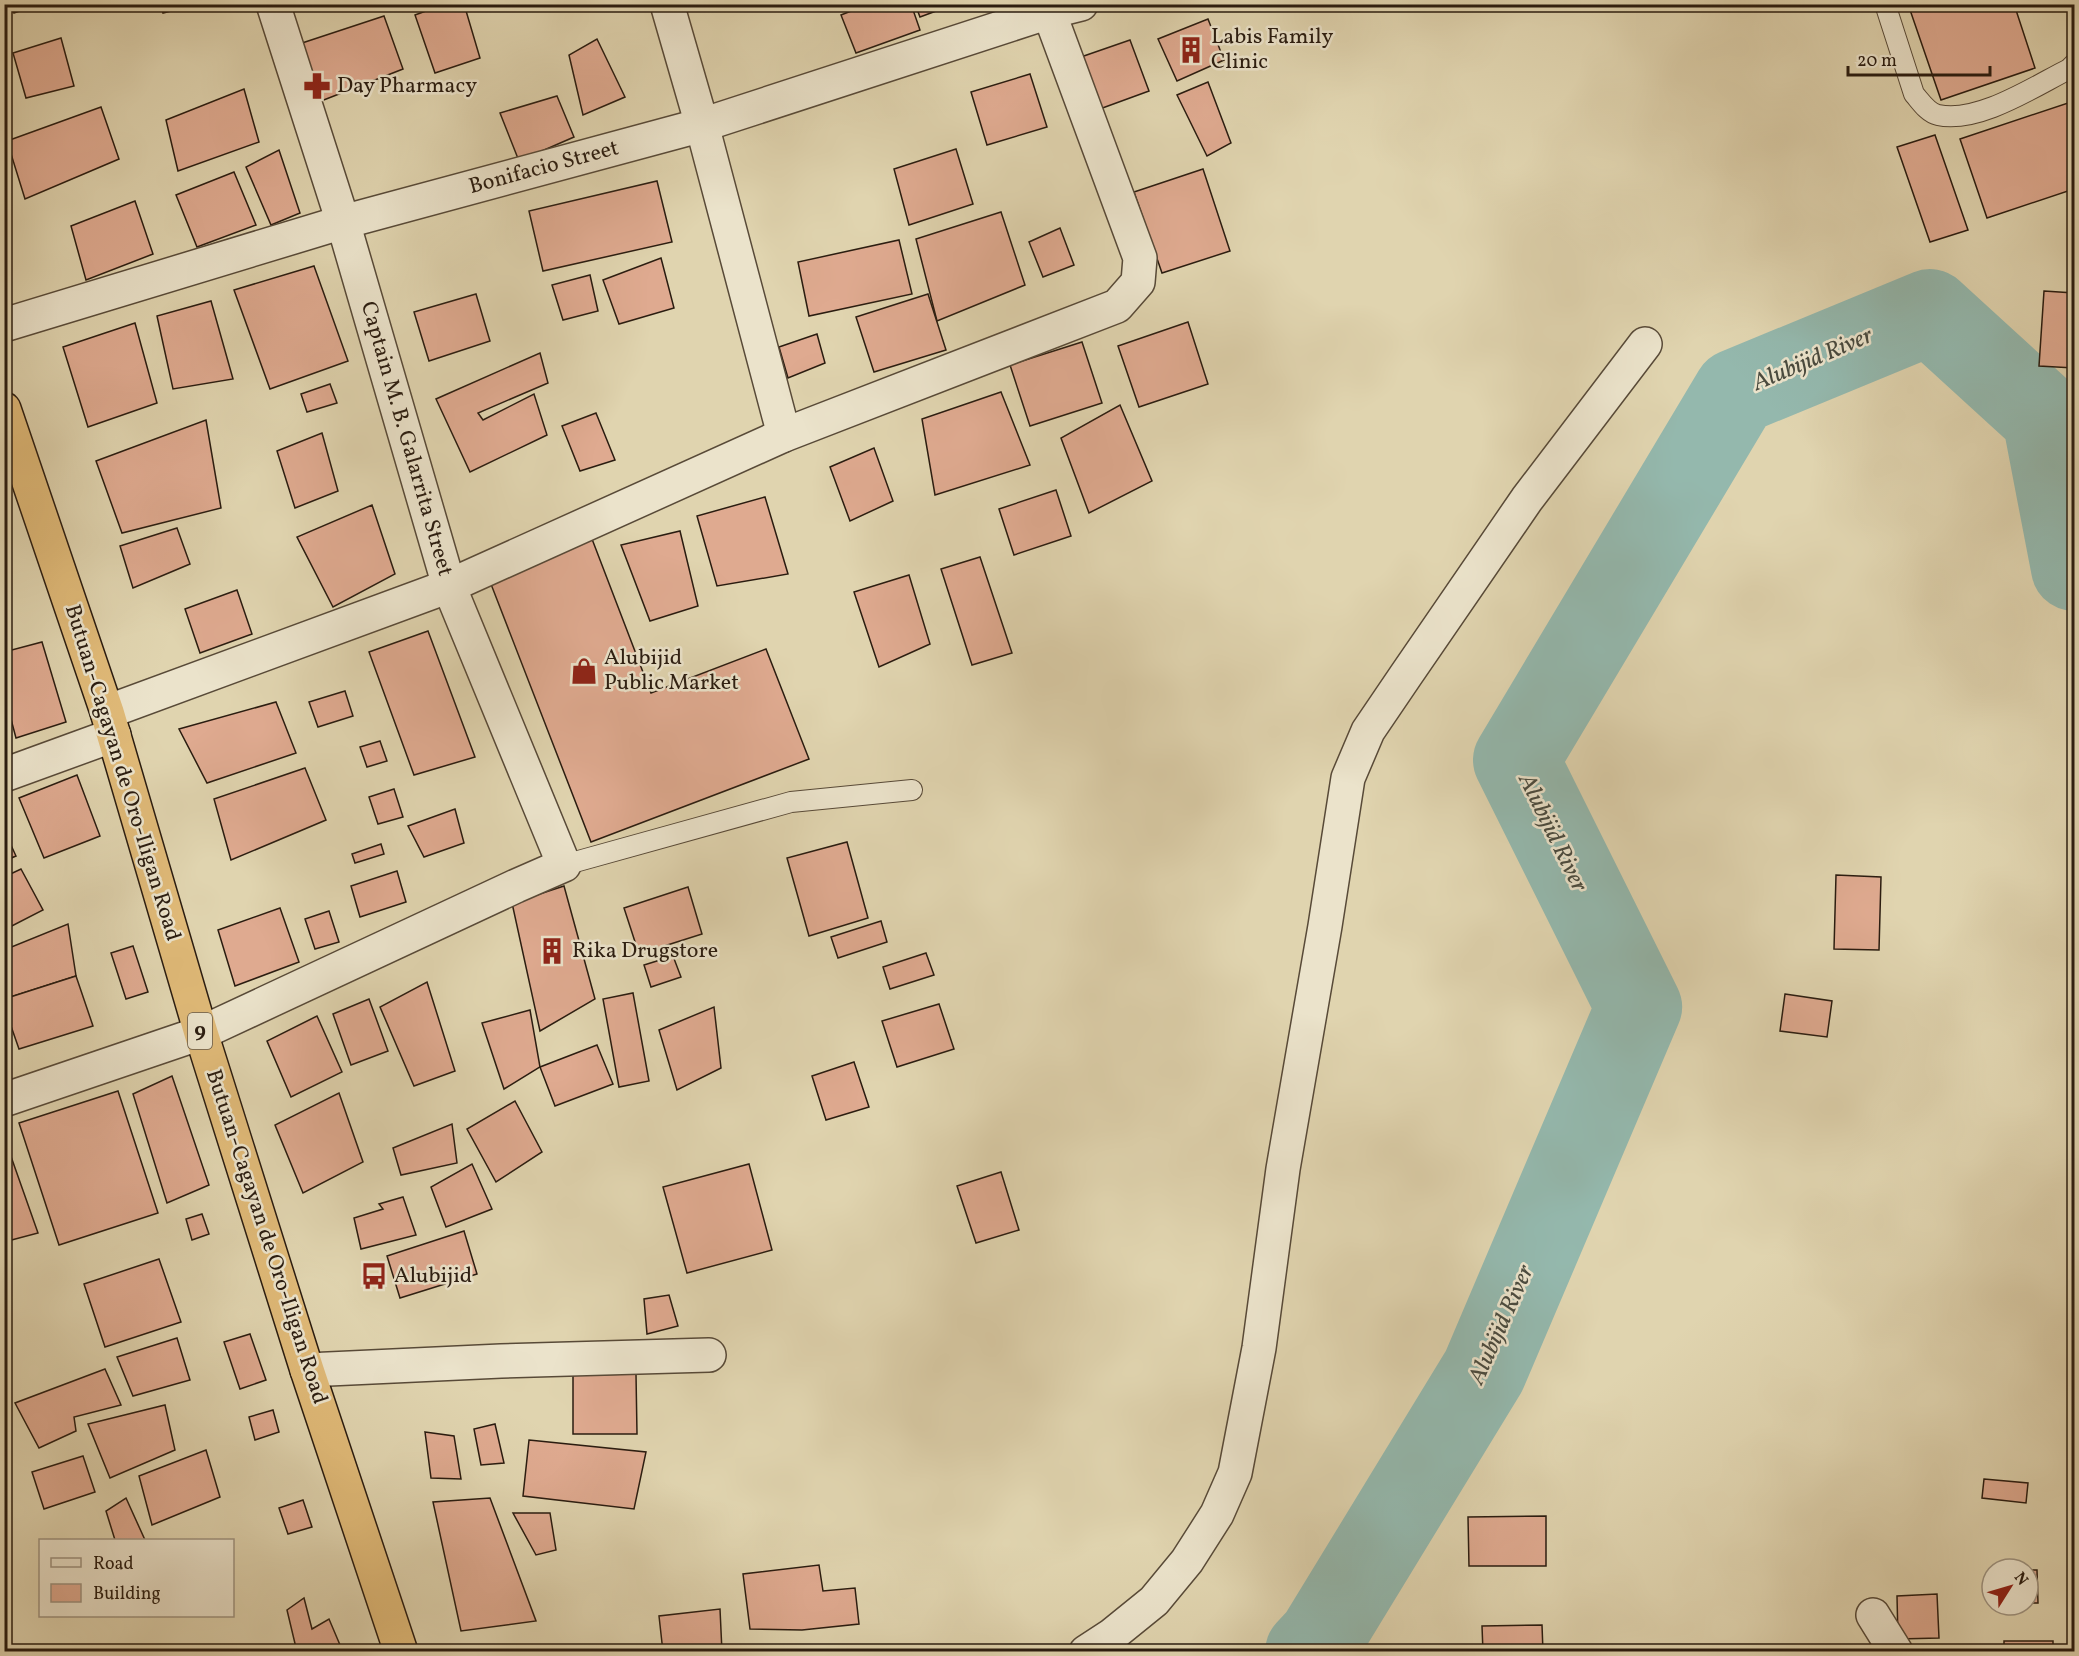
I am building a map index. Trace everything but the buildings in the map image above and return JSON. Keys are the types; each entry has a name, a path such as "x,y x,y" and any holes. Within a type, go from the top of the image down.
{"highway":[{"name":"Butuan-Cagayan de Oro-Iligan Road","path":"4,409 111,723 201,1033 307,1370 401,1652"}],"street":[{"name":"Captain M. B. Galarrita Street","path":"273,4 344,222 448,585 564,865"},
{"path":"667,4 702,125 784,435"},
{"name":"Bonifacio Street","path":"4,325 344,222 702,125 1047,8 1081,4"},
{"path":"4,775 111,723 448,585 784,435 1117,306 1138,282 1140,258 1047,8"},
{"path":"1086,1652 1112,1635 1154,1601 1187,1561 1217,1514 1235,1473 1259,1348 1283,1169 1326,926 1348,778 1368,731 1527,499 1645,344"},
{"path":"4,1100 201,1033 564,865"},
{"path":"307,1370 708,1355"},
{"path":"1873,1615 1896,1652"}],"lane":[{"path":"1885,4 1914,94 1936,115 1956,116 1992,109 2069,69 2074,64"},
{"path":"564,865 791,801 912,790"}],"waterway":[{"name":"Alubijid River","path":"1308,1652 1321,1638 1484,1371 1639,1007 1516,760 1736,392 1930,312 2045,417 2074,568"}],"place":[{"name":"Labis Family Clinic","path":"1191,50"},
{"name":"Day Pharmacy","path":"317,86"},
{"name":"Alubijid Public Market","path":"584,671"},
{"name":"Rika Drugstore","path":"552,951"},
{"name":"Alubijid","path":"374,1276"}]}
